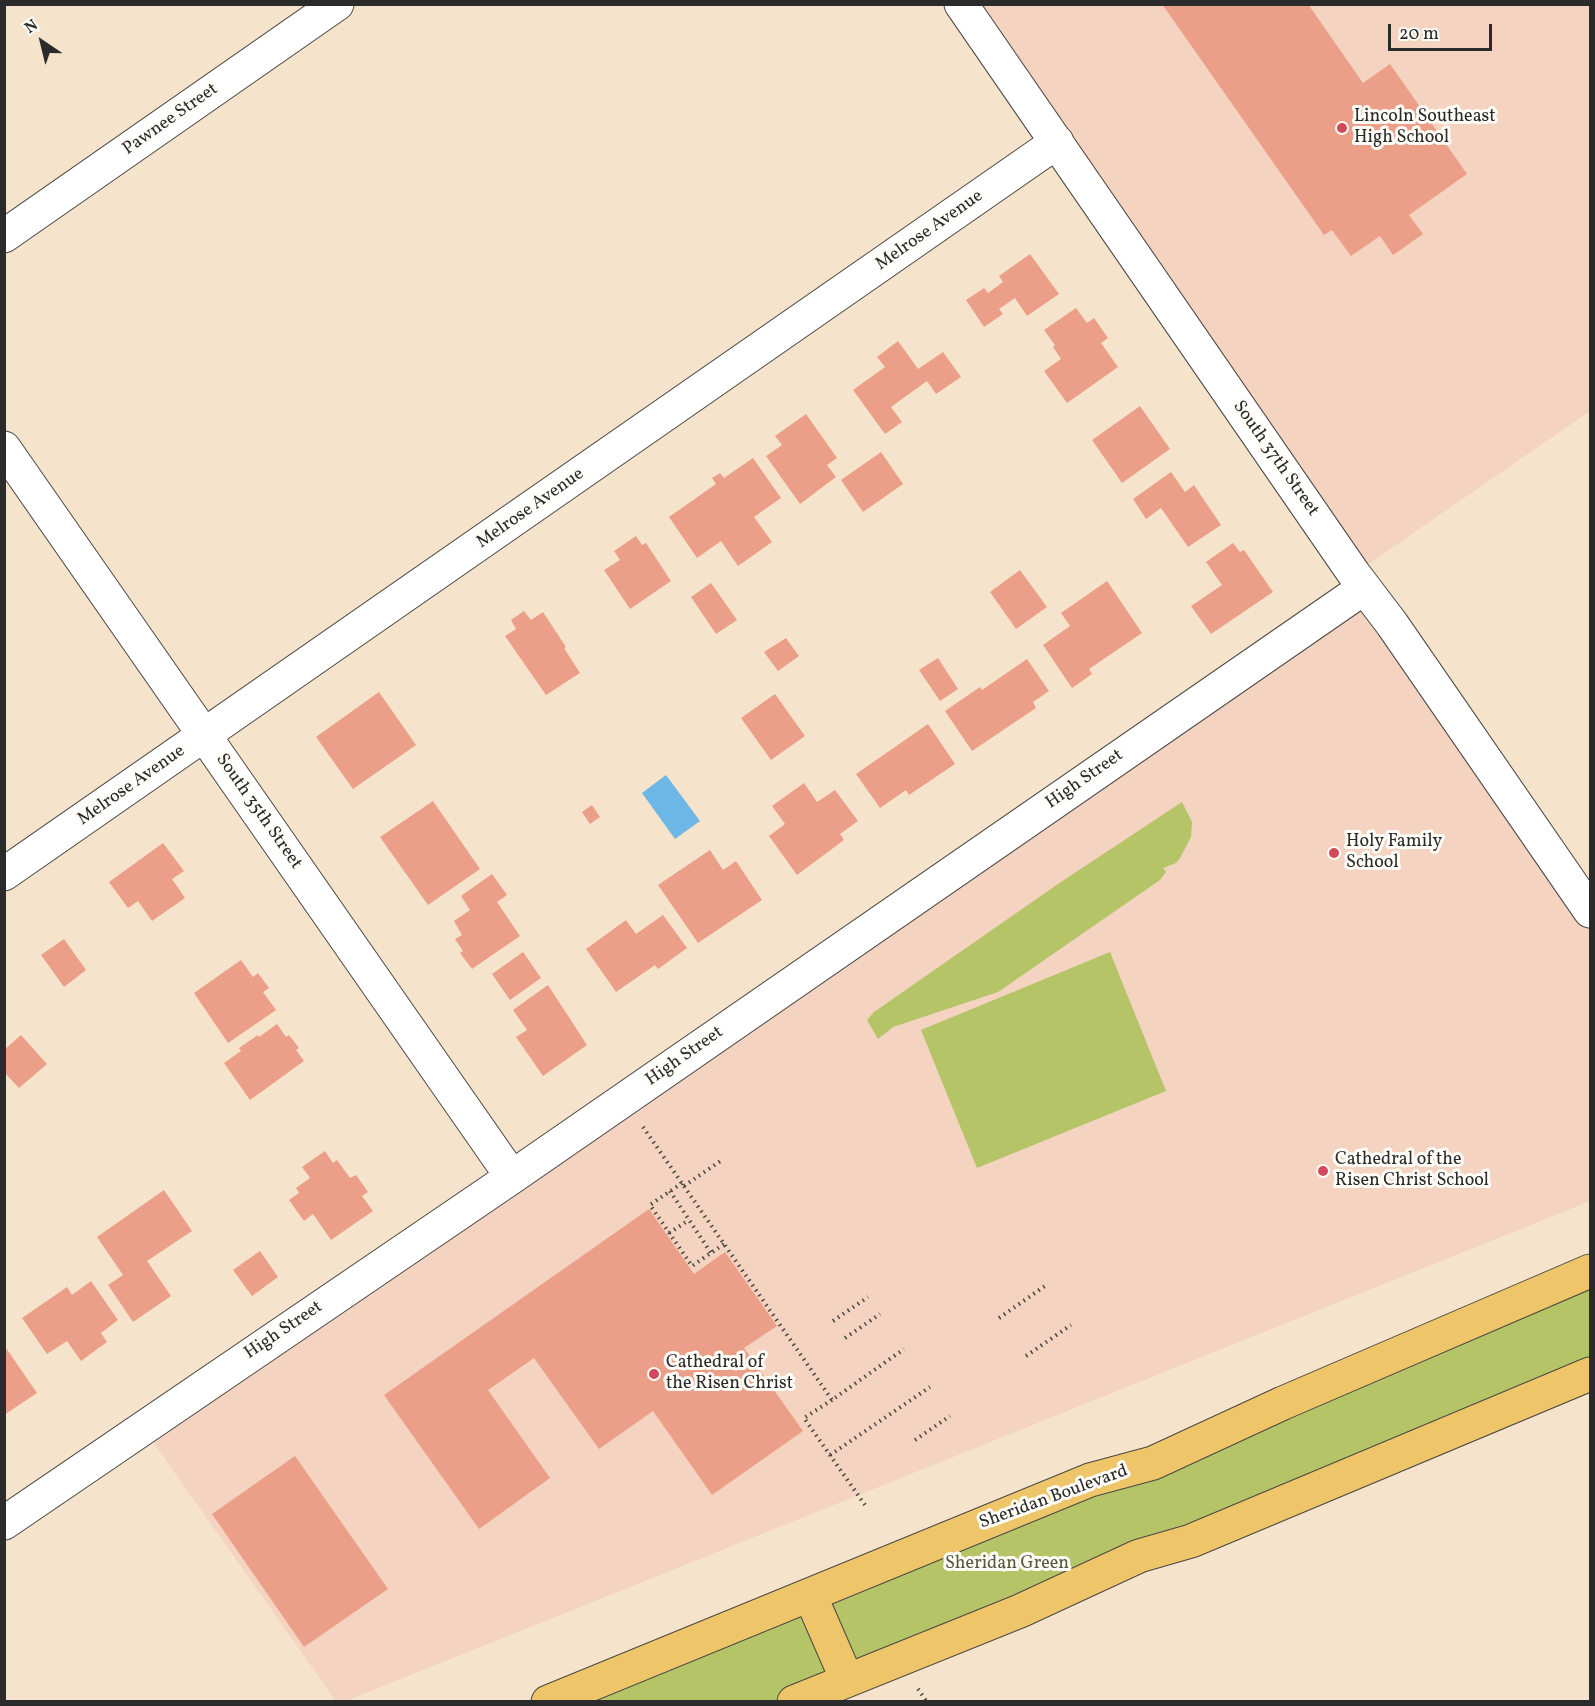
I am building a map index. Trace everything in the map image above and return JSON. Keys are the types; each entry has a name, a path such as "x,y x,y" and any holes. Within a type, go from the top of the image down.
{"main road":[{"name":"Sheridan Boulevard","path":"548,1701 1090,1480 1153,1463 1283,1403 1590,1271"},
{"path":"794,1701 1020,1611 1139,1556 1191,1541 1590,1374"},
{"path":"810,1594 847,1680"}],"street":[{"name":"Pawnee Street","path":"4,236 337,4"},
{"name":"South 37th Street","path":"961,4 1590,911"},
{"name":"Melrose Avenue","path":"4,874 1057,142"},
{"name":"South 35th Street","path":"4,448 512,1177"},
{"name":"High Street","path":"4,1523 512,1177 1364,588"}],"path":[{"path":"642,1125 832,1400"},
{"path":"722,1160 650,1205 692,1266 724,1244"},
{"path":"670,1191 711,1253"},
{"path":"669,1233 689,1220"},
{"path":"999,1317 1045,1286"},
{"path":"833,1321 868,1297"},
{"path":"845,1338 880,1314"},
{"path":"1026,1356 1071,1325"},
{"path":"865,1505 804,1418 904,1349"},
{"path":"830,1455 930,1387"},
{"path":"915,1440 950,1416"}],"shaded area":[{"name":"Lincoln Southeast High School","path":"961,5 1590,5 1590,411 1354,574"},
{"path":"1364,588 1590,911 1590,1201 346,1701 336,1701 143,1428"}],"green space":[{"path":"1182,802 1192,822 1191,837 1176,863 1163,868 1166,872 1160,880 998,992 893,1027 878,1039 867,1020 874,1012 1058,884"},
{"path":"1110,952 1166,1091 977,1168 921,1030"},
{"name":"Sheridan Green","path":"1590,1271 1590,1374 794,1701 548,1702"}],"water":[{"path":"666,775 700,821 675,839 642,793"}],"building":[{"name":"Lincoln Southeast High School","path":"1162,4 1308,4 1363,83 1390,64 1467,174 1409,215 1423,234 1393,255 1380,236 1351,256 1332,230 1324,235"},
{"path":"1030,254 1059,294 1027,316 1015,298 999,309 1003,314 984,327 966,300 984,288 988,293 1003,282 999,276"},
{"path":"1076,308 1087,323 1094,318 1108,338 1101,343 1118,367 1067,403 1044,371 1061,359 1053,347 1055,345 1044,330"},
{"path":"898,341 918,369 943,352 961,377 936,394 927,381 891,407 902,422 885,434 853,390 885,367 877,357"},
{"path":"1140,406 1170,449 1122,483 1092,440"},
{"path":"806,414 837,458 827,465 836,477 800,504 766,456 782,445 775,436"},
{"path":"881,452 903,484 863,512 841,480"},
{"path":"753,458 781,498 754,517 772,542 738,566 721,541 697,558 669,517 716,484 712,478 720,473 724,478"},
{"path":"1171,472 1185,492 1194,485 1221,525 1188,547 1161,508 1146,519 1133,499"},
{"path":"636,536 642,545 646,543 671,581 630,609 604,570 620,560 614,551"},
{"path":"1233,543 1240,552 1244,550 1273,592 1211,634 1191,606 1222,585 1206,562"},
{"path":"1020,570 1047,607 1016,629 990,592"},
{"path":"1107,581 1142,633 1089,669 1092,674 1072,688 1043,645 1070,626 1061,613"},
{"path":"711,583 737,620 716,634 691,597"},
{"path":"524,611 531,620 543,612 580,673 546,695 505,636 516,629 511,620"},
{"path":"786,638 799,656 778,671 764,652"},
{"path":"938,658 958,689 940,701 919,670"},
{"path":"1027,659 1049,691 1033,702 1036,708 972,751 945,711 980,687 982,690"},
{"path":"379,692 416,745 353,789 316,737"},
{"path":"775,694 805,736 771,760 741,718"},
{"path":"928,724 955,764 909,795 906,790 880,808 856,774"},
{"path":"804,783 817,802 835,790 858,821 840,834 844,840 797,875 769,836 785,824 772,806"},
{"path":"433,801 480,869 428,905 380,837"},
{"path":"592,805 600,817 590,824 582,812"},
{"path":"163,843 184,871 172,879 185,898 152,921 138,901 128,908 109,882"},
{"path":"710,850 723,870 736,861 762,900 698,943 658,885"},
{"path":"492,874 507,895 497,902 520,936 472,969 460,953 463,951 455,939 462,935 454,921 470,910 461,896"},
{"path":"663,915 687,948 658,969 655,965 616,992 586,949 626,920 636,934"},
{"path":"64,939 86,970 64,987 41,955"},
{"path":"523,952 541,978 510,1000 492,974"},
{"path":"241,960 253,977 258,973 269,988 263,992 276,1010 228,1043 194,993"},
{"path":"548,985 587,1045 543,1076 516,1037 527,1030 513,1010"},
{"path":"277,1024 286,1037 289,1035 299,1048 296,1050 304,1061 250,1100 224,1063 241,1051 239,1048"},
{"path":"21,1035 47,1064 19,1088 4,1072 4,1050"},
{"path":"325,1151 333,1163 337,1160 350,1178 356,1175 368,1192 362,1196 373,1211 331,1240 313,1214 304,1221 289,1200 299,1193 296,1188 310,1178 302,1167"},
{"path":"164,1190 192,1231 147,1261 171,1296 133,1322 108,1285 123,1275 97,1237"},
{"name":"Cathedral of the Risen Christ","path":"649,1209 694,1274 725,1252 777,1326 744,1348 803,1431 712,1495 653,1411 599,1449 534,1358 488,1390 550,1478 479,1529 384,1395"},
{"path":"260,1251 278,1277 252,1296 233,1270"},
{"path":"91,1281 118,1320 101,1333 107,1342 81,1361 67,1341 47,1354 22,1318 67,1287 72,1295"},
{"path":"4,1345 37,1393 4,1415"},
{"path":"295,1456 388,1589 304,1647 212,1514"}],"place":[{"name":"Lincoln Southeast High School","path":"1342,128"},
{"name":"Holy Family School","path":"1334,853"},
{"name":"Cathedral of the Risen Christ School","path":"1323,1171"},
{"name":"Cathedral of the Risen Christ","path":"654,1374"}]}
